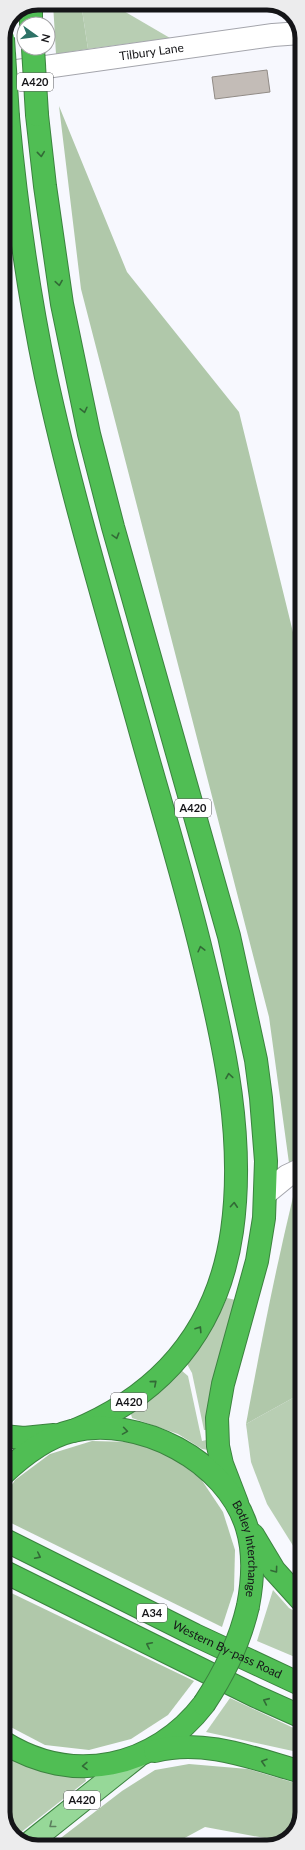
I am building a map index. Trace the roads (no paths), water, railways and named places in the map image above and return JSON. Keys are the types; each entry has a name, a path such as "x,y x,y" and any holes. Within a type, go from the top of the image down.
{"highway":[{"name":"A420","path":"33,56 37,115 48,209 62,304 89,434 115,534 228,936 250,1029 257,1068 266,1161 265,1194 257,1261 223,1384 217,1418 218,1446 222,1464 239,1508"},
{"name":"A420","path":"10,138 23,253 45,373 86,537 184,884 209,982 231,1092 236,1152 234,1208 228,1254 217,1292 202,1324 176,1361 152,1385 119,1408 69,1432"},
{"name":"Botley Interchange","path":"10,1468 33,1450 69,1432 90,1428 119,1430 149,1436 164,1442 200,1463 221,1483 239,1508 248,1528 253,1559 253,1573 248,1606 236,1643 214,1689 204,1704 187,1724 174,1736 140,1756 120,1763 102,1765 69,1766 40,1760 10,1746"},
{"path":"10,1436 35,1438 69,1432"},
{"path":"239,1508 274,1570 295,1593"},
{"name":"Western By-pass Road","path":"10,1542 195,1635 295,1682"},
{"name":"A34","path":"10,1574 226,1682 295,1714"},
{"path":"140,1756 162,1749 184,1746 207,1748 295,1770"}],"main road":[{"name":"A420","path":"34,1839 140,1756"}],"street":[{"name":"Tilbury Lane","path":"10,72 273,35 294,33"},
{"path":"265,1194 287,1176 295,1172"}]}
